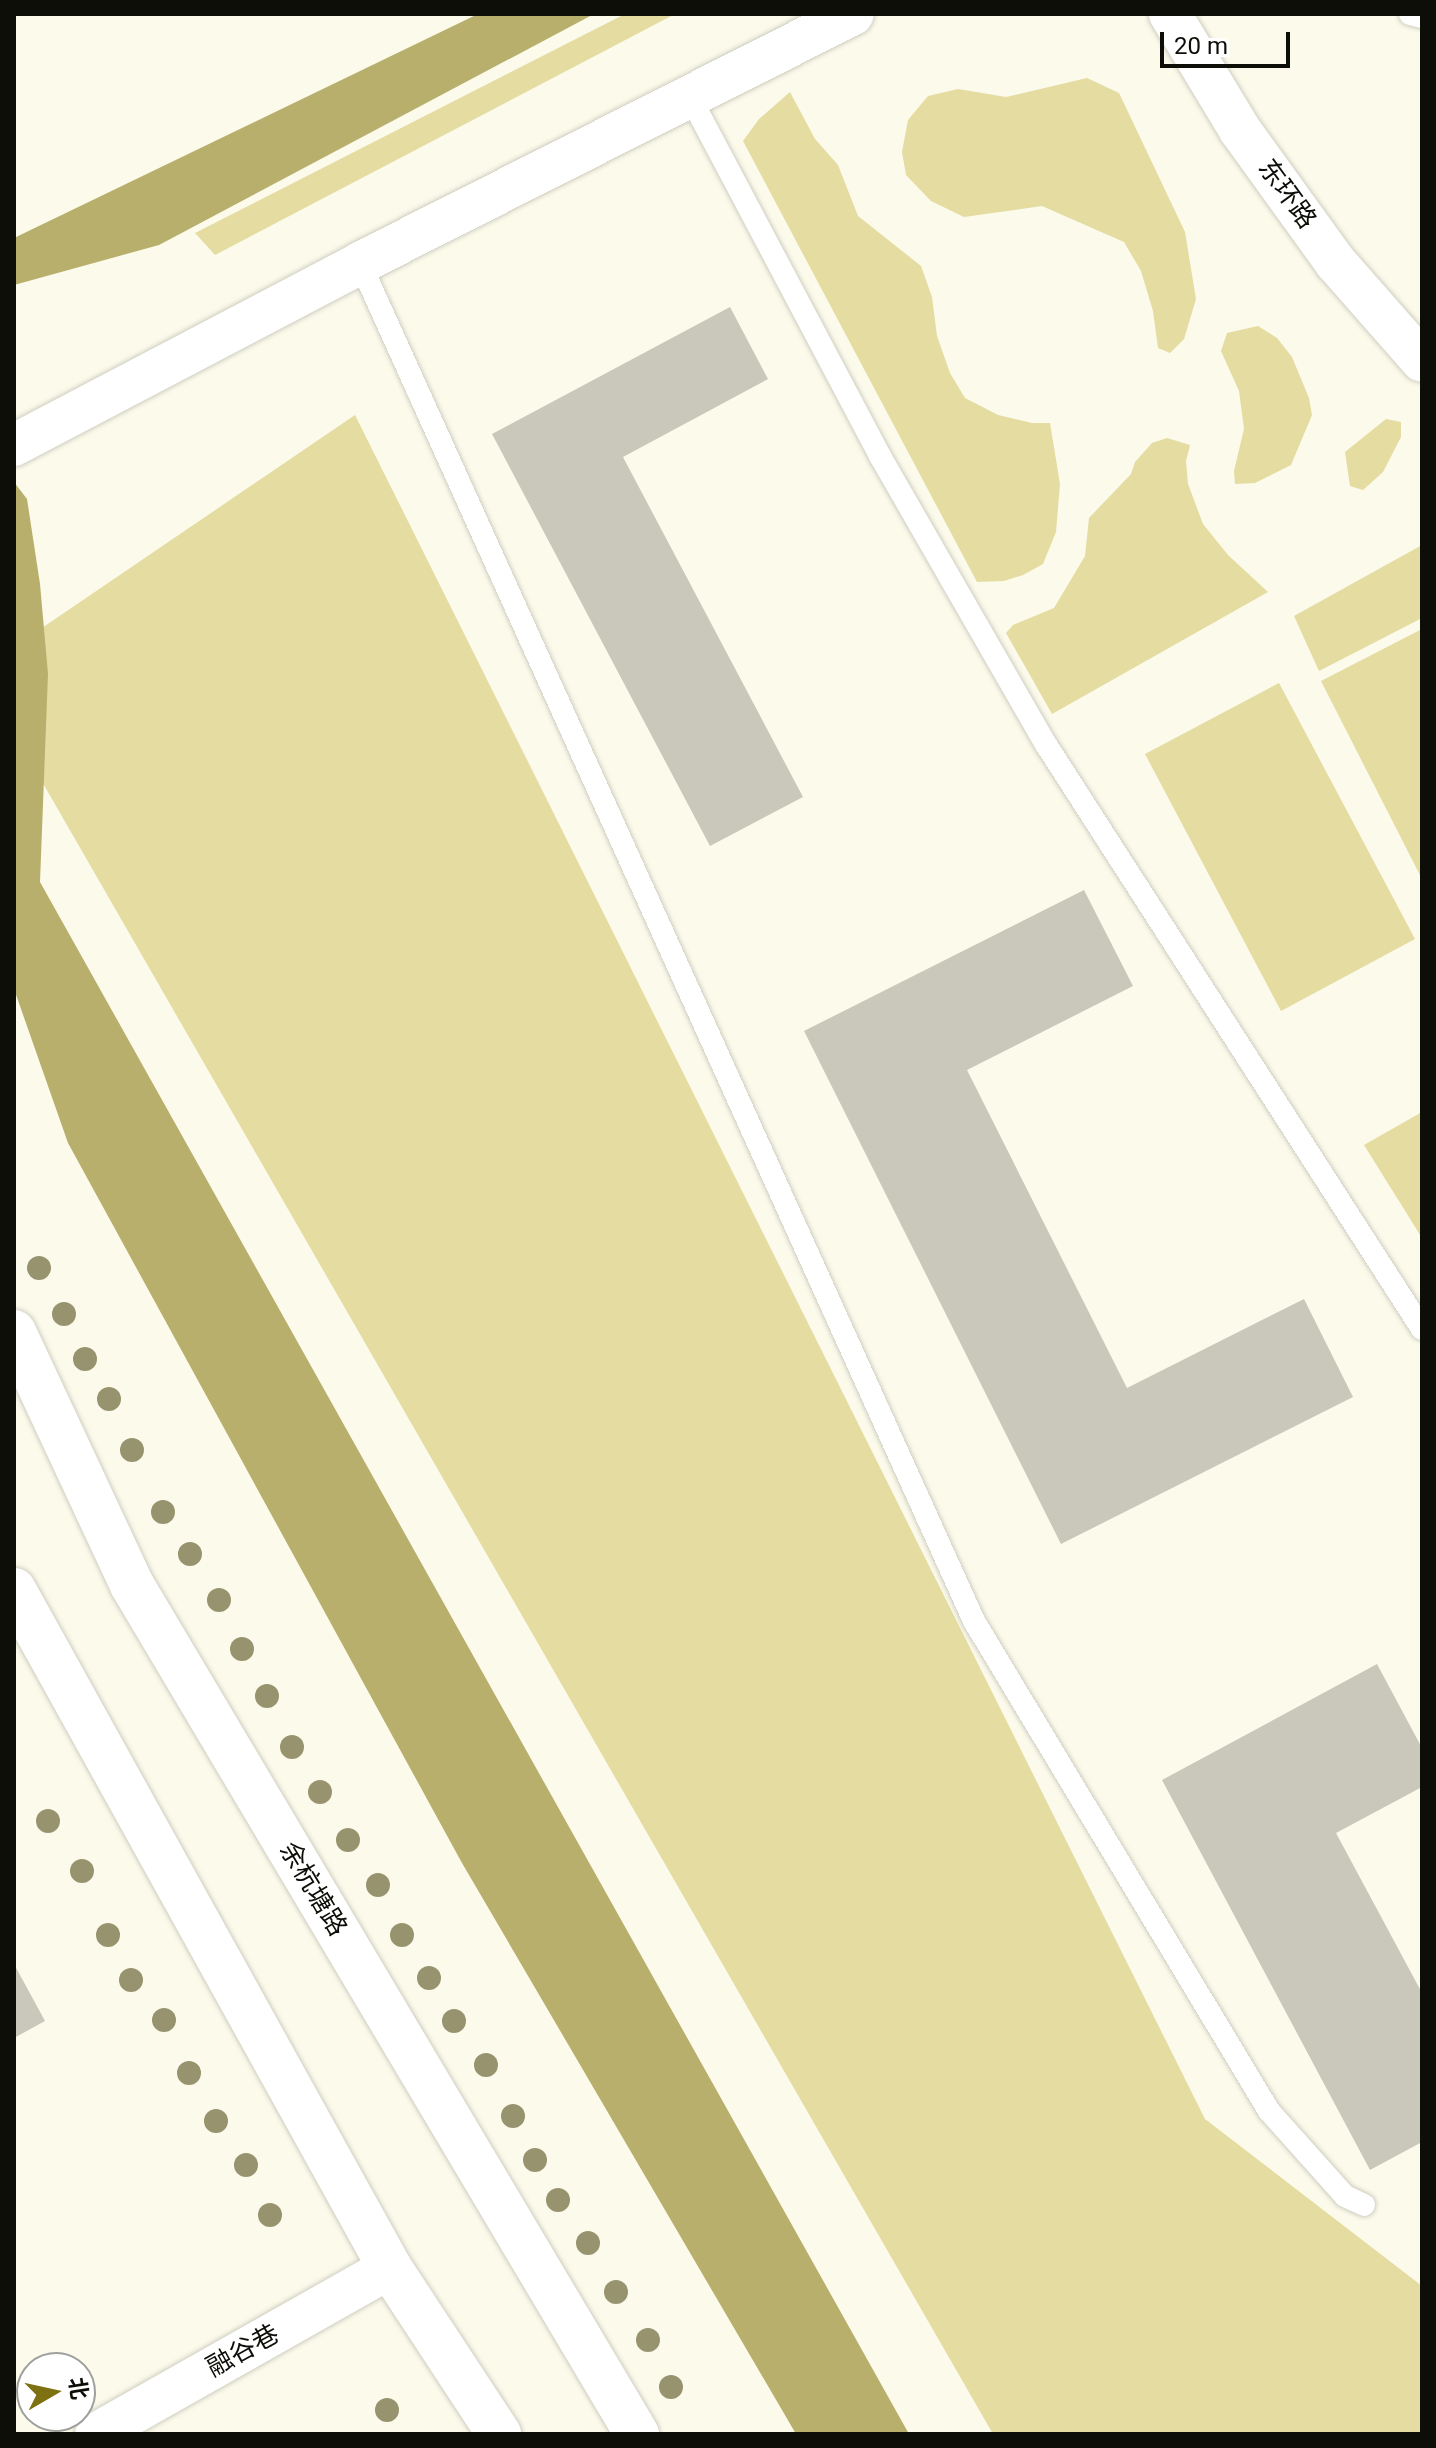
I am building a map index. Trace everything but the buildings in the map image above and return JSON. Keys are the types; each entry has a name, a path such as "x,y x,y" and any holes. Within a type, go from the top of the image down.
{"main road":[{"name":"余杭塘路","path":"14,1332 132,1585 637,2434"},
{"path":"14,1590 390,2268 499,2434"}],"street":[{"path":"14,445 360,263 853,14"},
{"name":"东环路","path":"1170,14 1240,130 1336,263 1422,361"},
{"name":"融谷巷","path":"96,2434 390,2268"}],"lane":[{"path":"1410,14 1422,17"},
{"path":"689,95 880,456 1047,746 1422,1329"},
{"path":"360,263 974,1621 1269,2111 1345,2196 1364,2205"}],"shaded area":[{"path":"478,14 594,14 159,245 14,285 14,238"},
{"path":"625,14 675,14 215,255 195,233"},
{"path":"1087,78 1119,93 1185,232 1196,299 1184,339 1170,353 1158,348 1153,311 1141,271 1124,242 1042,206 964,217 931,201 906,175 902,152 908,120 928,96 958,89 1006,97"},
{"path":"790,92 815,139 838,165 858,216 921,266 932,297 937,336 950,373 965,398 998,415 1032,423 1050,423 1060,484 1056,532 1043,564 1023,575 1004,581 977,582 743,141 759,119"},
{"path":"1258,326 1277,338 1292,357 1309,398 1312,415 1291,465 1255,483 1235,484 1234,471 1244,429 1239,391 1221,351 1227,333"},
{"path":"355,415 1205,2119 1422,2286 1422,2434 993,2434 14,733 14,647"},
{"path":"1386,419 1401,422 1401,437 1383,472 1363,490 1350,486 1345,452"},
{"path":"1167,438 1190,445 1186,461 1188,484 1203,524 1228,555 1268,592 1052,714 1006,633 1013,625 1054,608 1085,556 1089,518 1131,474 1135,462 1152,443"},
{"path":"14,482 27,499 40,584 48,674 40,882 909,2434 796,2434 462,1863 68,1143 14,989"},
{"path":"1422,545 1422,618 1319,671 1294,616"},
{"path":"1422,629 1422,879 1321,681"},
{"path":"1279,683 1415,939 1281,1011 1145,754"},
{"path":"1422,1112 1422,1238 1364,1145"}]}
